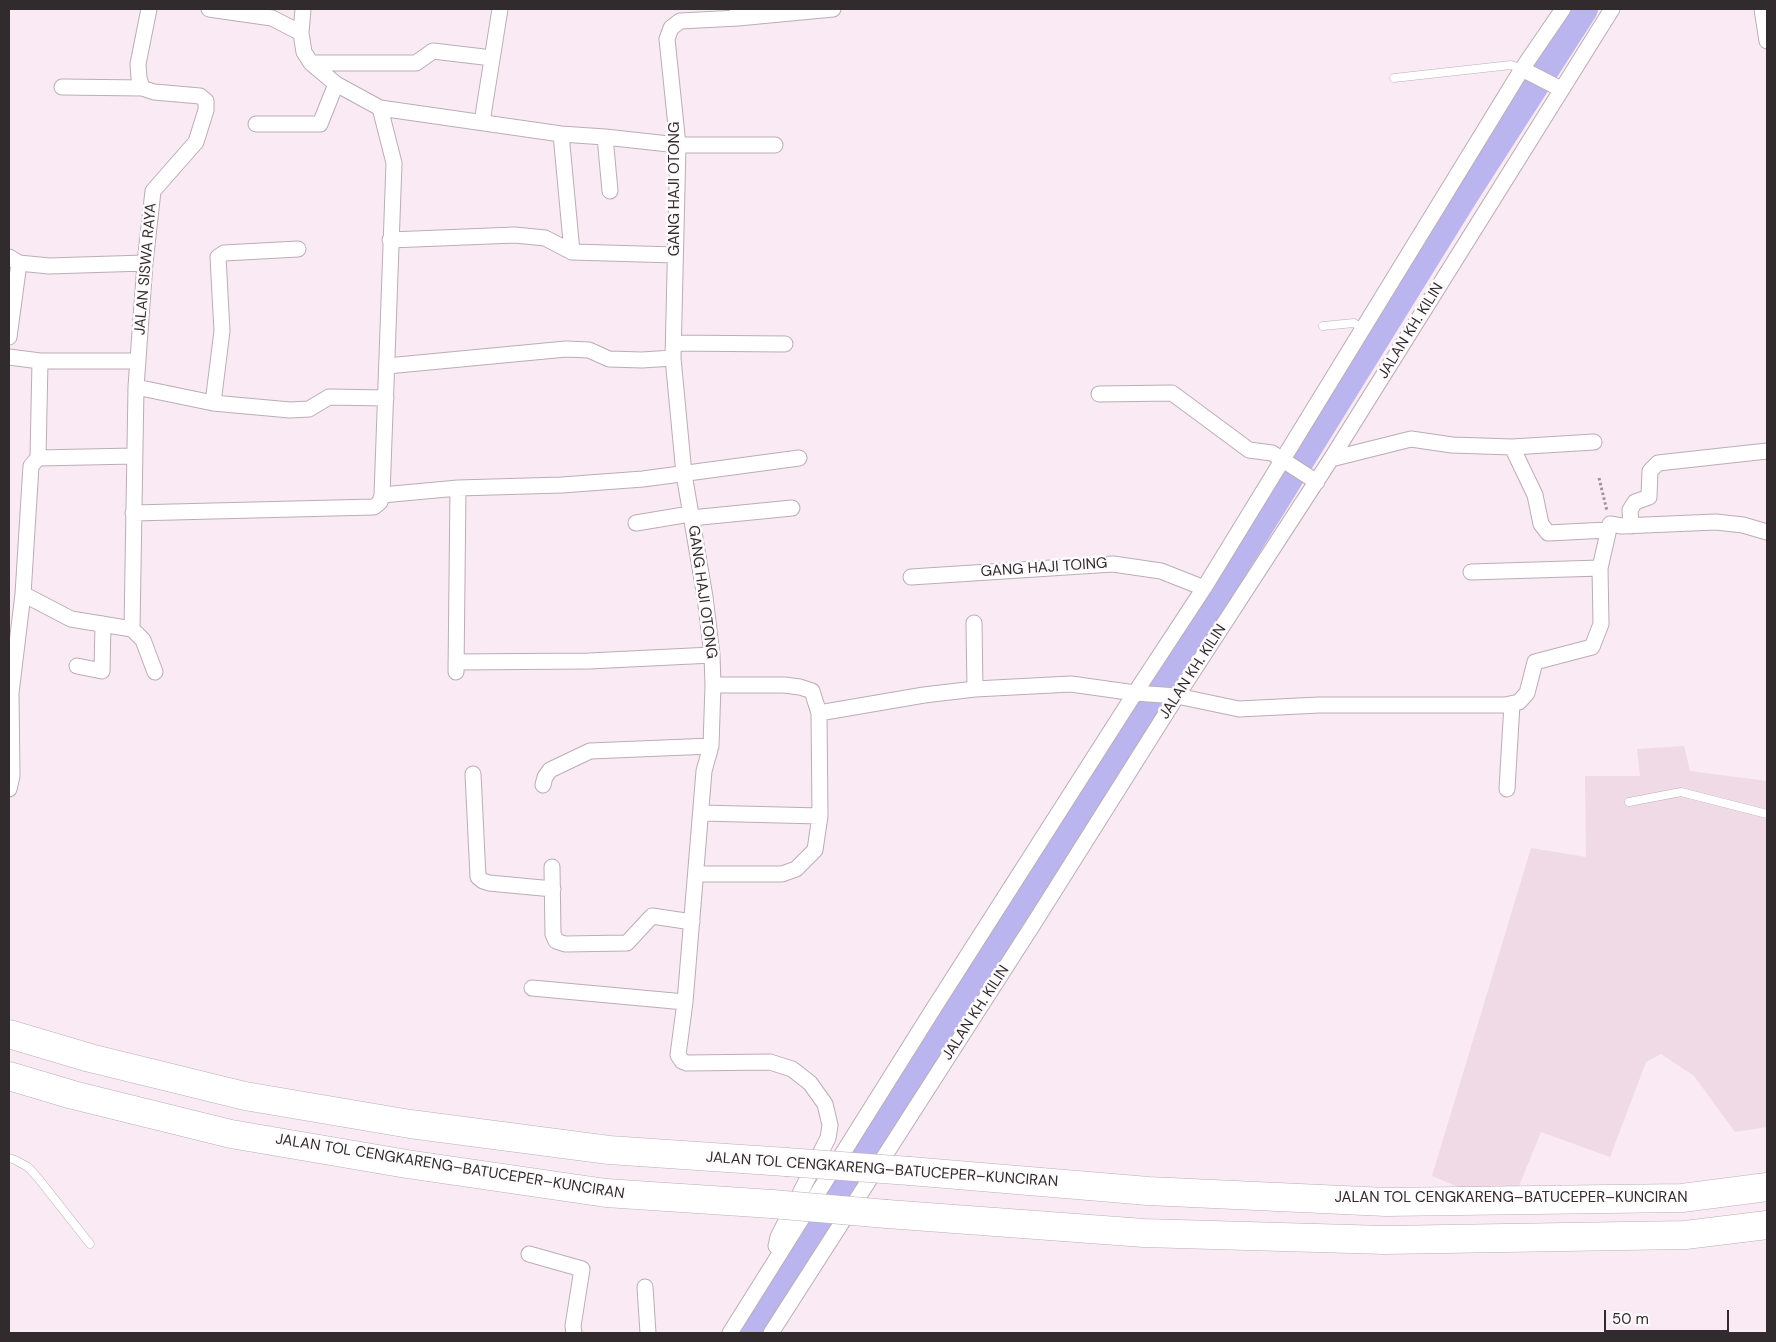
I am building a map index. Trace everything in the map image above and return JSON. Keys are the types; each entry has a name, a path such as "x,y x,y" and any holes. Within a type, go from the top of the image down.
{"highway":[{"name":"JALAN TOL CENGKARENG–BATUCEPER–KUNCIRAN","path":"9,1034 90,1058 245,1096 410,1124 609,1150 910,1171 1148,1192 1386,1202 1682,1198 1767,1187"},
{"name":"JALAN TOL CENGKARENG–BATUCEPER–KUNCIRAN","path":"9,1076 73,1095 231,1134 407,1164 606,1193 1144,1233 1385,1240 1685,1235 1767,1225"}],"street":[{"path":"62,88 142,88 138,64 149,9"},
{"path":"209,9 272,18 301,33"},
{"path":"303,9 301,33 304,52 311,63 336,84 380,108 561,134 678,145 775,145"},
{"path":"482,122 500,9"},
{"path":"737,13 833,9"},
{"name":"JALAN KH. KILIN","path":"771,1333 1036,920 1171,695 1300,471 1363,329 1527,71 1563,9"},
{"name":"JALAN KH. KILIN","path":"730,1333 778,1253 1139,693 1204,588 1300,471 1331,460 1557,86 1612,9"},
{"path":"1762,9 1767,41"},
{"name":"GANG HAJI OTONG","path":"737,13 680,21 674,24 668,33 667,39 678,145 673,358 684,474 705,597 712,656 713,685 711,746 704,771 685,1002 678,1055 682,1061 687,1063 770,1062 792,1069 810,1083 825,1104 830,1125 828,1138 778,1237 776,1248 778,1253"},
{"path":"311,63 416,63 434,51 492,58"},
{"path":"1527,71 1557,86"},
{"path":"256,124 320,124 336,84"},
{"name":"JALAN SISWA RAYA","path":"132,629 136,388 145,263 153,190 196,142 206,110 206,100 200,96 154,92 142,88"},
{"path":"133,513 374,507 380,502 382,495 394,163 380,108"},
{"path":"561,134 572,252"},
{"path":"605,137 610,191"},
{"path":"390,240 515,235 545,238 572,252 675,255"},
{"path":"213,403 222,331 218,257 224,253 298,249"},
{"path":"9,338 14,260 49,266 145,263"},
{"path":"674,342 785,344"},
{"path":"387,366 566,348 589,350 609,359 642,360 673,358"},
{"path":"9,357 40,361 138,361"},
{"path":"9,789 12,776 11,693 22,594 31,466 38,458 40,361"},
{"path":"136,388 213,403 290,410 309,409 328,397 386,398"},
{"path":"1099,394 1172,393 1249,450 1272,454 1300,471"},
{"path":"1331,460 1411,439 1452,445 1512,447 1594,442"},
{"path":"1512,447 1535,495 1540,524 1548,533 1622,526 1716,522 1743,525 1767,532"},
{"path":"1631,526 1630,510 1634,502 1649,497 1650,471 1658,463 1767,452"},
{"path":"38,458 134,456"},
{"path":"382,495 458,488 562,485 684,474 799,458"},
{"path":"458,488 456,667 712,656"},
{"path":"636,523 690,516 792,508"},
{"path":"819,713 924,695 975,689 1071,684 1139,693 1171,695 1239,709 1319,706 1512,704 1519,702 1527,694 1534,662 1592,647 1601,624 1600,568 1609,527"},
{"name":"GANG HAJI TOING","path":"911,577 1113,564 1161,571 1204,588"},
{"path":"1471,572 1600,568"},
{"path":"22,594 71,619 132,629 143,640 155,672"},
{"path":"974,623 975,689"},
{"path":"77,666 102,671 103,624"},
{"path":"696,874 782,874 796,869 815,850 820,816 819,713 812,691 784,685 713,685"},
{"path":"1507,789 1512,704"},
{"path":"543,785 545,777 550,770 590,751 711,746"},
{"path":"473,774 478,877 489,883 553,889"},
{"path":"701,813 820,816"},
{"path":"552,867 553,934 556,941 566,944 627,943 652,916 692,922"},
{"path":"532,988 685,1002"},
{"path":"529,1254 582,1269 573,1326 574,1333"},
{"path":"645,1287 648,1333"}],"lane":[{"path":"1394,78 1511,65 1527,71"},
{"path":"1323,326 1354,323 1363,329"},
{"path":"1629,802 1681,792 1767,814"},
{"path":"9,1158 28,1167 90,1244"}],"path":[{"path":"1600,478 1609,527"}],"shaded area":[{"path":"1684,746 1690,771 1767,781 1767,1127 1735,1132 1694,1076 1661,1054 1646,1062 1610,1157 1541,1132 1510,1208 1432,1176 1531,848 1586,857 1585,776 1640,776 1637,749"}],"waterway":[{"path":"748,1333 1133,729 1464,194 1583,9"}]}
